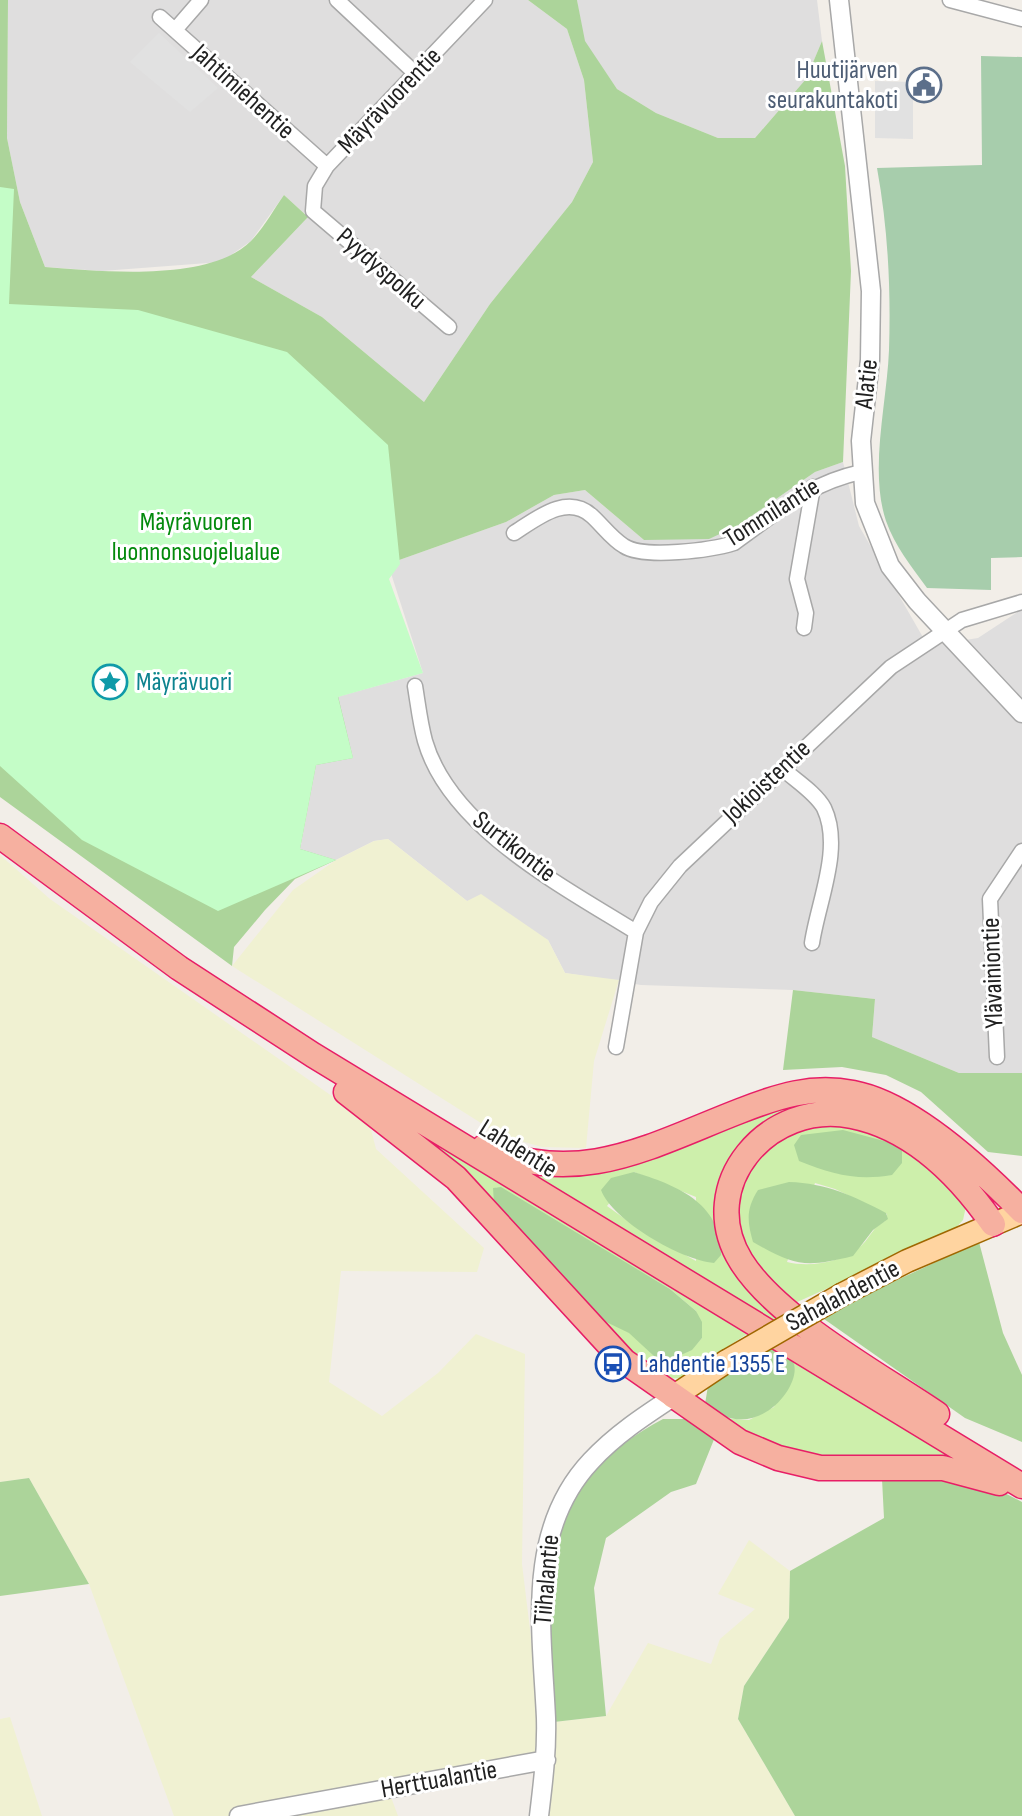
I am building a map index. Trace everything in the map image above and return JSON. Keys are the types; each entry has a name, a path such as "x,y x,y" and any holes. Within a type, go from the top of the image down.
{"highway":[{"name":"Lahdentie","path":"0,836 117,925 313,1055 1022,1486"},
{"path":"230,1002 456,1178 613,1350 646,1379 740,1442 778,1458 833,1469 952,1469 979,1475 1022,1495"},
{"path":"313,1055 482,1146 524,1163 549,1166 582,1166 622,1157 796,1092 856,1093 892,1107 929,1131 1022,1211"},
{"path":"993,1224 973,1194 937,1159 881,1125 838,1114 803,1116 760,1138 737,1170 730,1197 729,1224 736,1251 772,1297 1022,1471"}],"main road":[{"name":"Sahalahdentie","path":"673,1397 727,1361 843,1294 1022,1211"}],"street":[{"path":"175,30 201,0"},
{"path":"337,0 416,74"},
{"name":"Mäyrävuorentie","path":"313,211 315,186 327,166 485,0"},
{"name":"Alatie","path":"839,0 871,291 870,360 861,472 874,532 890,566 917,601 1022,713"},
{"path":"950,0 1022,19"},
{"name":"Jahtimiehentie","path":"160,17 327,166"},
{"name":"Pyydyspolku","path":"313,211 449,327"},
{"name":"Tommilantie","path":"514,533 553,509 572,506 589,512 624,547 647,553 720,548 734,543 813,487 829,479 861,472"},
{"path":"804,628 806,613 797,579 813,487"},
{"name":"Jokioistentie","path":"616,1047 636,932 651,902 680,866 891,667 962,620 1022,602"},
{"name":"Surtikontie","path":"415,686 425,743 452,793 474,819 543,873 636,932"},
{"path":"783,769 823,805 829,826 828,869 812,943"},
{"name":"Ylävainiontie","path":"997,1057 990,899 1022,851"},
{"name":"Tiihalantie","path":"539,1816 546,1760 541,1588 552,1523 590,1462 633,1423 673,1397"},
{"name":"Herttualantie","path":"239,1816 546,1760"}],"shaded area":[{"path":"8,0 528,0 567,29 584,80 593,162 572,202 490,304 424,402 322,317 251,277 308,217 284,195 251,241 221,262 102,271 45,267 20,202 7,138"},
{"path":"577,0 817,0 822,41 806,79 755,138 718,138 656,113 617,89 584,41"},
{"path":"159,33 218,88 190,112 130,62"},
{"path":"875,81 913,82 913,139 875,138"},
{"path":"843,462 859,526 928,646 978,638 1022,609 1022,1073 959,1073 872,1037 875,999 793,990 641,985 565,973 548,940 467,901 388,839 374,841 336,860 300,850 316,764 353,758 337,697 423,673 388,564 506,522 554,495 585,490 644,540 737,526 815,472"}],"green space":[{"path":"0,0 8,0 7,138 20,202 45,267 123,272 182,269 209,263 232,254 251,241 284,195 308,217 251,277 322,317 424,402 490,304 572,202 593,162 584,80 567,29 528,0 577,0 585,41 617,89 656,113 718,138 755,138 806,79 822,41 845,166 851,271 843,462 815,472 737,526 709,539 644,540 585,490 554,495 506,522 388,564 338,696 353,758 316,765 300,849 336,860 295,879 234,947 232,966 0,797"},
{"path":"981,56 1022,57 1022,557 991,558 991,590 927,588 894,539 881,501 880,436 888,370 890,304 886,236 877,168 982,165"},
{"name":"Mäyrävuoren luonnonsuojelualue","path":"0,187 14,189 9,304 138,310 287,352 388,445 400,564 389,579 423,673 338,697 353,758 316,765 300,849 336,860 218,911 82,840 0,766"},
{"path":"388,839 467,901 481,894 548,940 565,973 619,980 594,1061 586,1148 542,1147 500,1135 232,966 293,890 336,860 374,841"},
{"path":"0,855 50,899 369,1122 376,1149 484,1248 477,1272 341,1271 329,1382 382,1416 438,1373 476,1334 525,1354 522,1564 546,1760 388,1789 398,1816 174,1816 89,1584 29,1478 0,1482"},
{"path":"793,990 875,999 872,1037 959,1073 1022,1073 1022,1156 988,1152 921,1092 886,1075 842,1067 783,1070"},
{"path":"829,1096 925,1135 1001,1205 884,1119 757,1134 726,1240 894,1396 514,1167 549,1171 767,1107","holes":["634,1172 696,1197 696,1261 639,1229 607,1206"]},
{"path":"373,1102 750,1332 680,1378 667,1379 651,1373","holes":["496,1187 670,1289 696,1311 702,1338 682,1354 655,1357"]},
{"path":"825,1120 894,1138 967,1202 963,1220 952,1232 795,1303 747,1257 738,1237 736,1193 769,1139","holes":["815,1183 887,1214 885,1221 862,1245 846,1256 816,1264 787,1262"]},
{"path":"843,1130 888,1142 902,1150 902,1163 892,1175 855,1177 799,1161 794,1145 801,1135"},
{"path":"634,1172 680,1190 705,1209 719,1237 721,1255 714,1263 667,1247 633,1226 608,1202 601,1190 611,1178"},
{"path":"789,1182 839,1192 886,1213 888,1219 873,1230 853,1256 811,1263 790,1260 753,1242 749,1221 751,1203 758,1190"},
{"path":"501,1187 670,1289 696,1311 702,1322 702,1338 692,1350 672,1359 655,1357 629,1333 600,1319 494,1203 493,1188"},
{"path":"979,1242 1003,1333 1022,1375 1022,1442 965,1418 824,1319 852,1301"},
{"path":"771,1346 792,1360 795,1370 785,1395 774,1407 759,1416 743,1419 724,1416 705,1404 708,1386"},
{"path":"791,1360 977,1467 835,1461 776,1449 720,1418 749,1420 774,1407"},
{"path":"663,1419 690,1419 715,1437 696,1484 671,1492 606,1538 594,1588 606,1716 554,1722 551,1588 556,1548 568,1512 588,1478 619,1447"},
{"path":"933,1476 999,1490 1022,1502 1022,1816 795,1816 738,1719 744,1686 789,1618 790,1571 884,1518 882,1479"},
{"path":"29,1478 89,1584 0,1596 0,1482"},
{"path":"749,1540 790,1571 789,1618 744,1686 738,1719 795,1816 548,1816 554,1722 606,1716 648,1643 711,1664 720,1639 755,1609 718,1594"},
{"path":"10,1717 42,1816 0,1816 0,1719"}],"place":[{"name":"Huutijärven seurakuntakoti","path":"924,85"},
{"name":"Mäyrävuori","path":"110,682"},
{"name":"Lahdentie 1355 E","path":"613,1364"}]}
